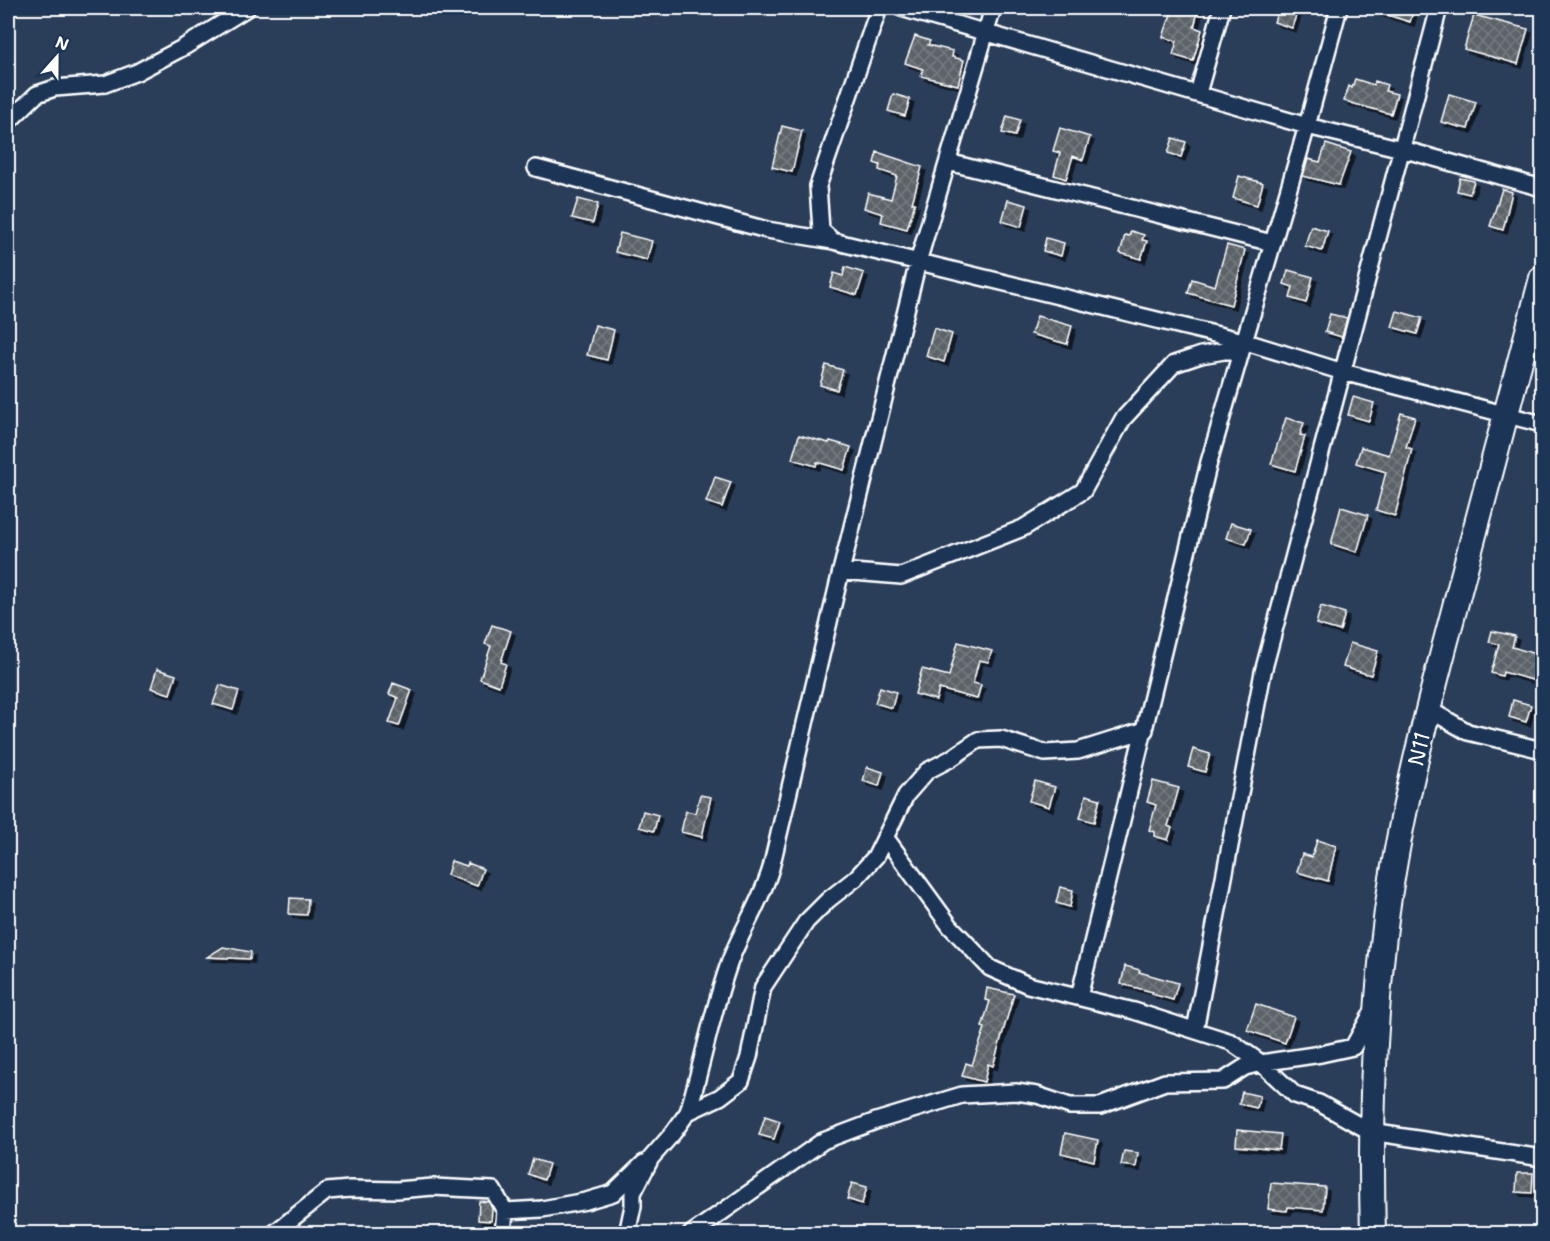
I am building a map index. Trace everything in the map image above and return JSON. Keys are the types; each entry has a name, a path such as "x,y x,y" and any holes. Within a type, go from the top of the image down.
{"main road":[{"name":"N11","path":"1373,1233 1371,1132 1377,1002 1387,909 1408,794 1428,709 1542,278"}],"street":[{"path":"8,122 37,94 55,88 105,84 137,72 184,47 247,8"},
{"path":"833,241 821,230 818,186 879,8"},
{"path":"901,8 1307,126 1402,149 1542,188"},
{"path":"506,1211 542,1209 613,1193 651,1158 688,1112 700,1071 709,1027 731,959 767,884 918,262 993,8"},
{"path":"1198,93 1222,8"},
{"path":"1079,997 1209,462 1339,8"},
{"path":"1195,1030 1263,672 1439,8"},
{"path":"948,162 1272,243"},
{"path":"536,168 767,230 833,241 918,262 1542,424"},
{"path":"841,572 901,576 1023,528 1083,491 1123,419 1174,364 1200,355 1241,346"},
{"path":"1428,709 1468,732 1542,750"},
{"path":"688,1112 720,1097 741,1081 749,1057 763,987 806,922 828,900 865,870 876,856 906,795 927,771 978,740 1001,739 1045,753 1078,751 1145,730"},
{"path":"885,837 950,926 990,968 1028,985 1134,1011 1231,1042 1261,1063 1295,1095 1319,1103 1371,1132 1542,1158"},
{"path":"691,1233 823,1141 887,1118 962,1095 1016,1092 1037,1095 1070,1106 1100,1106 1165,1082 1223,1081 1245,1067 1353,1047 1377,1002"},
{"path":"627,1233 633,1206 633,1193 651,1158"},
{"path":"273,1233 327,1191 433,1187 493,1190 506,1211 503,1233"}],"building":[{"path":"1173,8 1199,8 1194,27 1202,30 1193,61 1173,55 1177,41 1163,37"},
{"path":"1279,8 1297,12 1292,28 1274,22"},
{"path":"1371,8 1414,8 1410,22 1371,10"},
{"path":"1474,15 1528,29 1518,64 1464,49"},
{"path":"915,36 930,41 928,45 953,51 952,57 964,60 958,85 921,76 923,69 905,63"},
{"path":"1355,79 1374,85 1375,81 1387,85 1385,91 1397,94 1391,114 1344,101 1349,86 1352,88"},
{"path":"893,94 910,99 905,116 888,111"},
{"path":"1449,94 1476,102 1468,129 1441,122"},
{"path":"1007,116 1020,120 1015,136 1002,133"},
{"path":"782,126 802,131 792,172 772,167"},
{"path":"1060,128 1090,137 1083,160 1073,156 1066,179 1054,175 1060,153 1053,151"},
{"path":"1173,138 1186,142 1181,157 1168,153"},
{"path":"1326,144 1351,152 1339,185 1303,176 1308,159 1320,162"},
{"path":"877,152 922,167 907,229 881,222 883,214 864,208 868,193 891,199 897,176 879,170 880,165 874,163"},
{"path":"1239,176 1263,183 1257,205 1233,198"},
{"path":"1460,178 1474,181 1470,194 1457,191"},
{"path":"1502,189 1512,192 1503,230 1490,226"},
{"path":"578,199 598,204 593,223 572,218"},
{"path":"1008,200 1027,205 1021,227 1002,221"},
{"path":"1311,226 1328,231 1322,251 1305,246"},
{"path":"1131,231 1144,235 1142,240 1147,241 1141,259 1120,253 1125,235 1129,236"},
{"path":"620,233 652,241 647,260 615,252"},
{"path":"1046,238 1064,243 1061,256 1043,251"},
{"path":"1227,245 1245,250 1231,305 1188,293 1192,279 1215,286"},
{"path":"845,267 864,273 857,295 830,287 834,273 843,276"},
{"path":"1288,270 1313,277 1306,303 1290,298 1293,287 1284,284"},
{"path":"1397,311 1422,318 1417,334 1392,327"},
{"path":"1330,314 1347,318 1342,337 1325,332"},
{"path":"1037,316 1072,326 1067,344 1031,334"},
{"path":"595,325 614,330 607,360 587,355"},
{"path":"934,328 952,334 944,362 926,356"},
{"path":"826,365 843,370 837,390 820,385"},
{"path":"1353,397 1374,403 1369,421 1348,415"},
{"path":"1401,413 1415,417 1406,447 1412,449 1395,516 1376,510 1386,472 1356,463 1361,447 1389,455"},
{"path":"1286,418 1304,423 1300,435 1305,436 1295,471 1271,464"},
{"path":"799,435 851,447 844,470 817,462 816,466 792,459"},
{"path":"715,477 731,482 722,507 706,502"},
{"path":"1341,507 1368,515 1357,552 1331,544"},
{"path":"1231,523 1251,529 1246,544 1226,538"},
{"path":"1321,606 1345,613 1340,631 1316,624"},
{"path":"492,625 511,631 501,662 506,664 499,686 480,679 491,646 485,644"},
{"path":"1492,631 1515,636 1512,647 1542,656 1536,681 1503,672 1502,676 1491,673 1499,644 1489,642"},
{"path":"958,642 992,651 988,662 979,660 973,683 981,685 977,699 939,689 936,700 915,694 922,669 949,676"},
{"path":"1350,643 1378,651 1371,675 1343,667"},
{"path":"157,669 176,675 170,694 151,688"},
{"path":"393,683 412,690 399,726 389,723 398,698 389,694"},
{"path":"220,685 239,691 233,710 213,704"},
{"path":"880,687 896,692 892,708 875,703"},
{"path":"1513,700 1531,705 1526,722 1509,717"},
{"path":"1193,749 1210,754 1205,772 1188,767"},
{"path":"867,767 883,772 879,786 863,781"},
{"path":"1035,781 1055,787 1049,807 1029,801"},
{"path":"1153,781 1179,788 1168,826 1172,828 1168,840 1154,836 1155,832 1149,830 1156,805 1147,802"},
{"path":"700,795 711,797 702,837 681,832 686,811 695,813"},
{"path":"1086,795 1100,799 1094,822 1080,818"},
{"path":"643,811 658,815 654,831 639,827"},
{"path":"1317,840 1336,846 1328,881 1297,872 1302,854 1312,857"},
{"path":"451,861 467,866 468,863 483,869 477,886 447,875"},
{"path":"1060,887 1073,890 1070,907 1056,903"},
{"path":"290,898 308,899 307,915 289,914"},
{"path":"223,947 251,952 250,959 207,957"},
{"path":"1125,966 1178,983 1173,1000 1121,984"},
{"path":"987,988 1014,994 993,1066 988,1064 984,1082 962,1076 966,1063 972,1065 985,1028 982,1027 990,1001 985,1000"},
{"path":"1256,1004 1294,1017 1285,1043 1247,1030"},
{"path":"1242,1092 1260,1096 1257,1108 1239,1104"},
{"path":"765,1116 780,1121 774,1139 759,1135"},
{"path":"1237,1130 1281,1134 1279,1150 1236,1146"},
{"path":"1065,1133 1098,1140 1094,1161 1061,1153"},
{"path":"1124,1151 1138,1153 1136,1167 1121,1165"},
{"path":"533,1159 549,1164 544,1180 528,1174"},
{"path":"1517,1173 1533,1173 1532,1193 1516,1192"},
{"path":"852,1183 867,1187 862,1204 847,1199"},
{"path":"1271,1183 1325,1187 1323,1210 1288,1207 1287,1211 1268,1209"},
{"path":"479,1201 489,1202 492,1209 491,1221 478,1220"}]}
